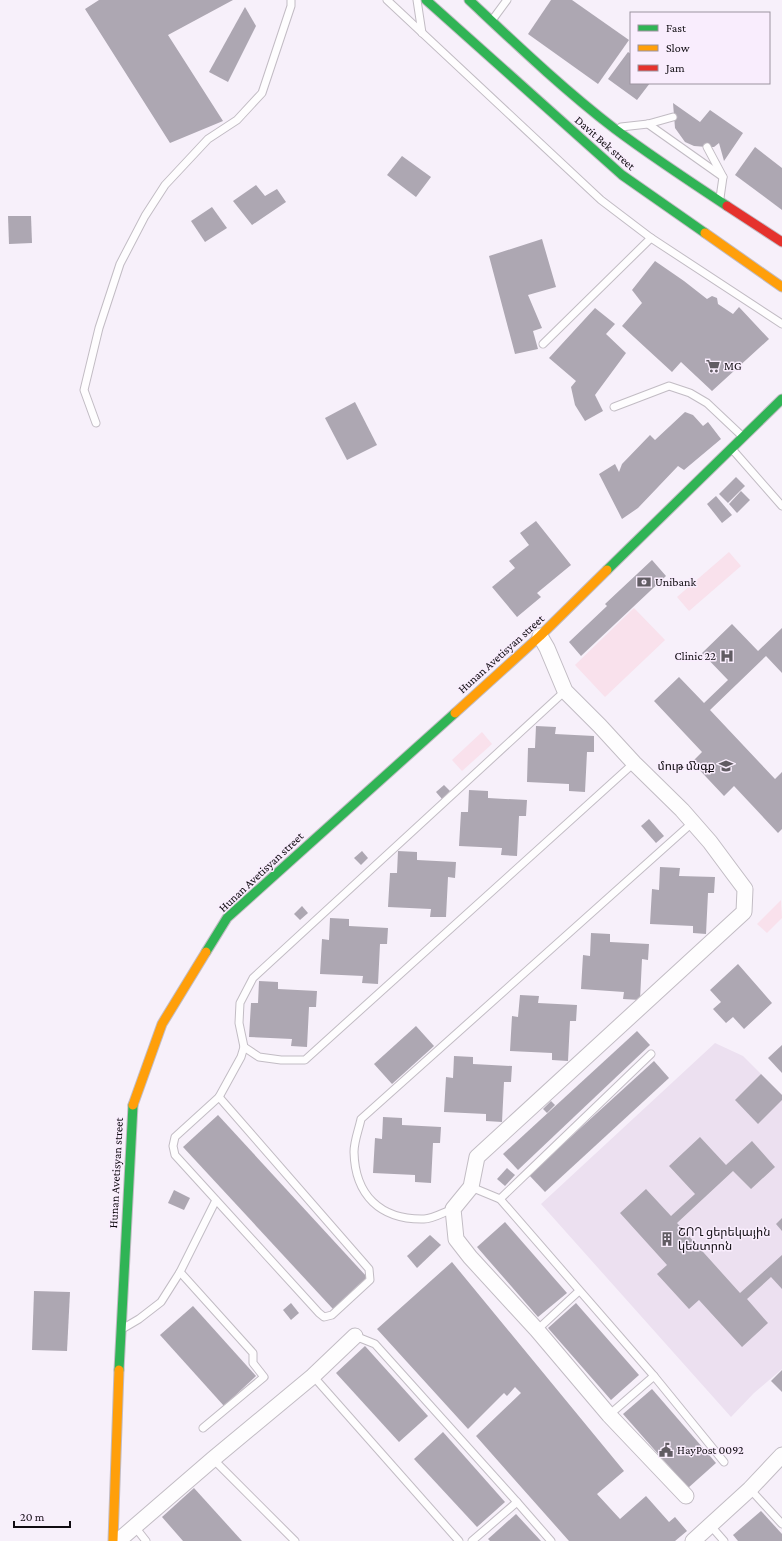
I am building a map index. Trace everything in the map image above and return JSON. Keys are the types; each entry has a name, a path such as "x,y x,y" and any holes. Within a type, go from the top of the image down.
{"main road":[{"name":"Davit Bek street","path":"426,0 622,175 782,287"},
{"name":"Davit Bek street","path":"469,0 521,49 614,128 672,169 782,242"},
{"name":"Hunan Avetisyan street","path":"113,1541 120,1330 132,1108 162,1024 227,918 540,636 732,449 776,409 782,399"}],"street":[{"path":"540,636 547,648 565,691 710,842 745,889 744,912 477,1157 471,1187 453,1209 456,1239 470,1257 537,1330 609,1415 686,1496"},
{"path":"118,1541 213,1459 313,1376 355,1336"},
{"path":"693,1541 750,1489 782,1455"}],"lane":[{"path":"96,423 84,390 99,328 120,264 145,216 165,185 208,140 237,120 262,93 292,6 291,0"},
{"path":"387,0 601,200 651,238 782,324"},
{"path":"417,0 422,33"},
{"path":"491,21 507,0"},
{"path":"614,128 648,124 673,117"},
{"path":"648,124 723,178"},
{"path":"707,148 723,178 720,200"},
{"path":"543,344 651,238"},
{"path":"614,406 669,386 690,393 707,402 744,438"},
{"path":"732,449 782,506"},
{"path":"219,1097 369,1269 370,1280 332,1315 324,1317 319,1313 175,1155 173,1146 175,1137 219,1097 241,1057 244,1047 239,1024 240,1003 253,978 565,691"},
{"path":"244,1047 260,1057 281,1060 305,1060 634,763"},
{"path":"453,1209 426,1220 399,1217 376,1206 365,1194 356,1173 354,1150 361,1119 692,823"},
{"path":"500,1199 651,1054"},
{"path":"471,1187 500,1199 654,1376 724,1462"},
{"path":"120,1330 139,1319 161,1302 180,1272 216,1200"},
{"path":"180,1272 253,1353 253,1363 264,1377 203,1428"},
{"path":"537,1330 579,1291"},
{"path":"355,1336 375,1344 551,1541"},
{"path":"313,1376 459,1541"},
{"path":"609,1415 654,1376"},
{"path":"213,1459 295,1541"},
{"path":"750,1489 782,1524"},
{"path":"472,1541 517,1502"},
{"path":"710,1525 724,1541"},
{"path":"135,1527 146,1541"}],"shaded area":[{"path":"729,552 741,566 689,611 677,597"},
{"path":"634,608 665,640 605,697 575,665"},
{"path":"482,732 492,744 462,771 452,760"},
{"path":"781,900 782,918 767,933 757,924"},
{"path":"715,1043 743,1056 782,1095 782,1369 754,1393 731,1417 541,1204"}],"building":[{"path":"99,0 233,0 168,35 223,121 170,143 85,9"},
{"path":"551,0 572,0 629,40 598,84 528,34"},
{"path":"245,7 256,26 228,82 209,72"},
{"path":"628,52 630,53 630,84 649,84 637,100 608,79"},
{"path":"673,103 700,122 710,110 743,133 724,161 719,143 714,147 707,147 694,146 685,142 675,128"},
{"path":"755,147 782,168 782,210 735,175"},
{"path":"402,156 431,177 416,197 387,175"},
{"path":"256,185 265,196 277,189 286,202 252,225 233,201"},
{"path":"212,207 227,228 205,242 191,221"},
{"path":"8,216 31,216 32,243 9,244"},
{"path":"542,239 556,287 528,295 542,328 533,331 538,349 515,354 489,256"},
{"path":"655,261 707,299 712,296 717,298 718,304 733,314 739,307 769,339 712,391 681,362 672,372 622,326 642,303 632,290"},
{"path":"595,308 615,324 606,334 626,353 595,395 603,411 585,421 575,405 571,387 576,381 549,358"},
{"path":"355,402 377,445 347,460 325,418"},
{"path":"685,412 693,415 703,426 708,422 721,439 684,470 678,466 638,508 622,519 599,474 615,464 619,472 622,464 650,435 655,440"},
{"path":"736,477 745,486 728,503 719,494"},
{"path":"741,491 750,500 737,513 729,504"},
{"path":"716,496 732,515 722,523 707,504"},
{"path":"536,521 571,565 537,593 541,597 517,617 492,587 515,568 509,561 529,545 520,533"},
{"path":"652,560 666,576 581,656 569,642 607,606 605,604"},
{"path":"732,624 758,651 782,628 782,673 766,656 710,710 775,779 782,772 782,829 778,833 734,786 724,796 692,762 702,752 654,701 679,677 704,703 728,680 702,653"},
{"path":"536,726 556,727 555,734 594,736 594,752 587,752 585,792 569,791 569,784 527,782 528,748 535,748"},
{"path":"444,785 450,791 442,799 436,792"},
{"path":"469,790 488,791 488,798 527,800 526,816 519,816 517,856 501,855 502,848 459,846 461,812 468,812"},
{"path":"649,819 664,836 656,843 641,826"},
{"path":"362,851 368,858 361,865 354,858"},
{"path":"398,851 417,852 417,860 456,862 455,878 448,877 446,917 430,917 431,909 388,907 390,873 397,873"},
{"path":"660,867 680,868 679,876 715,877 714,893 708,893 706,934 693,933 693,926 650,924 652,889 659,890"},
{"path":"302,906 308,913 300,920 294,914"},
{"path":"330,918 349,919 349,926 388,928 387,944 380,944 378,984 362,983 363,976 320,974 322,939 329,940"},
{"path":"591,933 610,934 610,942 649,944 648,960 642,959 640,1000 623,999 624,992 581,989 583,955 590,956"},
{"path":"738,964 772,1003 744,1029 733,1017 726,1023 713,1009 721,1002 710,990"},
{"path":"259,981 278,982 278,989 317,991 316,1007 309,1007 307,1047 291,1046 292,1039 249,1037 251,1003 258,1003"},
{"path":"520,995 539,996 538,1003 577,1005 576,1021 570,1021 568,1061 552,1060 552,1053 510,1051 512,1016 518,1017"},
{"path":"416,1026 434,1046 392,1084 374,1064"},
{"path":"637,1031 650,1045 518,1170 503,1154"},
{"path":"782,1045 782,1073 768,1058"},
{"path":"454,1056 473,1057 473,1064 512,1066 511,1082 504,1082 502,1122 486,1121 486,1114 444,1112 446,1077 453,1078"},
{"path":"654,1061 669,1078 545,1192 529,1175"},
{"path":"761,1074 782,1095 782,1100 758,1124 735,1100"},
{"path":"551,1101 555,1105 547,1113 543,1109"},
{"path":"218,1115 367,1277 333,1309 183,1147"},
{"path":"383,1117 402,1118 402,1125 441,1127 440,1143 433,1143 431,1183 415,1182 415,1175 373,1173 375,1138 382,1139"},
{"name":"ՇՈՂ ցերեկային կենտրոն","path":"700,1137 726,1165 752,1141 775,1167 751,1189 733,1171 677,1223 740,1293 782,1255 782,1289 771,1277 747,1299 768,1323 742,1347 699,1300 689,1309 657,1274 667,1265 620,1213 646,1189 671,1216 695,1194 669,1166"},
{"path":"507,1168 515,1175 505,1186 497,1179"},
{"path":"174,1190 190,1198 184,1210 168,1203"},
{"name":"ՇՈՂ ցերեկային կենտրոն","path":"782,1218 782,1231 776,1224"},
{"path":"505,1222 567,1293 538,1317 477,1247"},
{"path":"430,1235 441,1245 417,1268 407,1256"},
{"path":"452,1262 624,1471 597,1494 620,1519 646,1496 669,1522 675,1517 687,1531 675,1541 569,1541 476,1436 521,1393 515,1387 507,1396 504,1393 468,1429 377,1329"},
{"path":"34,1291 70,1292 67,1351 32,1350"},
{"path":"291,1303 299,1313 291,1320 283,1310"},
{"path":"576,1303 639,1375 611,1400 548,1328"},
{"path":"193,1306 256,1376 224,1406 160,1335"},
{"path":"365,1346 428,1416 399,1442 336,1373"},
{"path":"782,1370 782,1392 771,1381"},
{"path":"652,1389 716,1463 688,1488 623,1414"},
{"path":"443,1432 505,1502 477,1527 414,1459"},
{"path":"194,1488 242,1541 183,1541 162,1517"},
{"path":"761,1511 782,1534 782,1541 738,1541 733,1535"},
{"path":"516,1514 541,1541 490,1541 488,1539"}],"traffic: fast":[{"path":"426,0 622,175 705,233"},
{"path":"469,0 540,66 596,114 642,149 727,206"},
{"path":"607,570 782,399"},
{"path":"206,952 227,918 455,713"},
{"path":"119,1370 133,1105"}],"traffic: slow":[{"path":"705,233 782,287"},
{"path":"455,713 540,636 607,570"},
{"path":"133,1105 162,1024 206,952"},
{"path":"113,1541 119,1370"}],"traffic: jam":[{"path":"727,206 782,242"}],"place":[{"name":"MG","path":"713,366"},
{"name":"Unibank","path":"644,582"},
{"name":"Clinic 22","path":"727,656"},
{"name":"մութ մնգք","path":"726,766"},
{"name":"ՇՈՂ ցերեկային կենտրոն","path":"667,1239"},
{"name":"HayPost 0092","path":"666,1450"}]}
